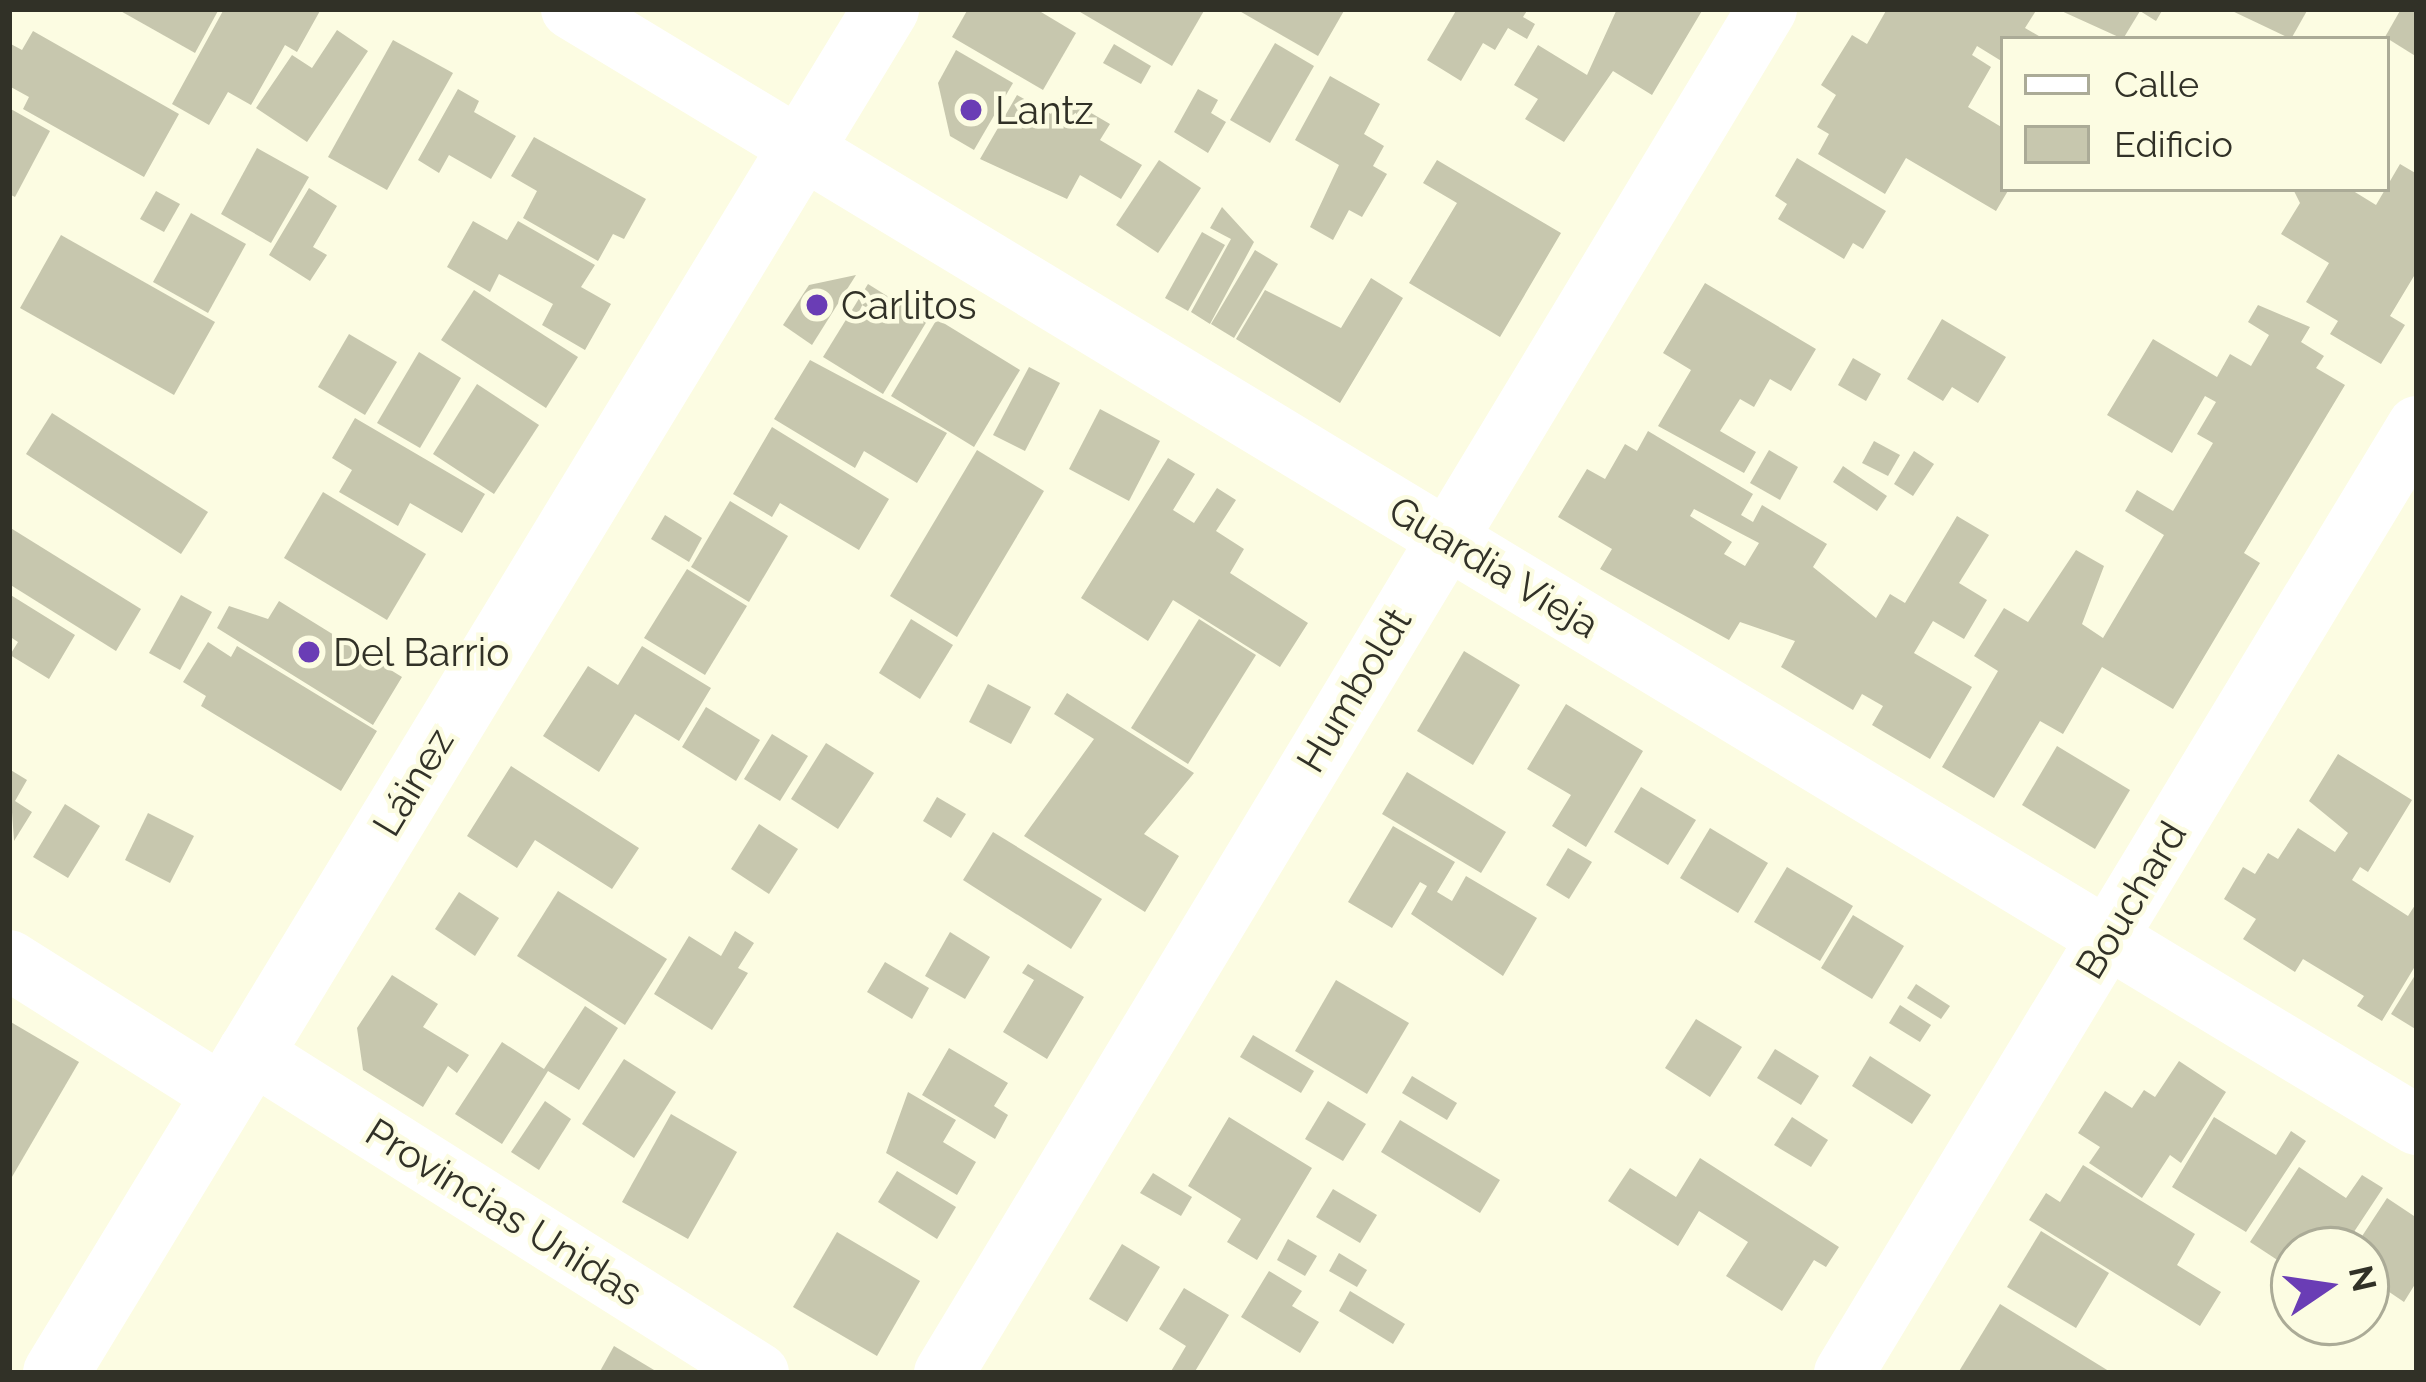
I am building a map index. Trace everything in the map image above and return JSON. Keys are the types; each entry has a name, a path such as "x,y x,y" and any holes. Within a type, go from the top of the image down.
{"main road":[{"name":"Láinez","path":"56,1373 886,9"}],"street":[{"name":"Guardia Vieja","path":"571,9 2417,1126"},
{"name":"Humboldt","path":"944,1373 1444,538 1768,9"},
{"name":"Bouchard","path":"1844,1373 2417,426"},
{"name":"Provincias Unidas","path":"9,960 235,1072 759,1373"}],"building":[{"path":"117,9 219,9 195,53"},
{"path":"224,9 321,9 297,52 285,45 251,105 228,92 209,125 172,104"},
{"path":"968,9 1036,9 1076,33 1043,90 952,37"},
{"path":"1075,9 1205,9 1172,66"},
{"path":"1236,9 1345,9 1318,56"},
{"path":"1457,9 1528,9 1523,17 1535,24 1527,39 1508,28 1495,50 1483,43 1461,81 1427,60"},
{"path":"1617,9 1703,9 1652,95 1613,71 1564,142 1525,119 1538,99 1514,85 1538,45 1587,75"},
{"path":"1887,9 2037,9 2025,28 2039,36 2000,36 2000,60 1977,46 1972,55 1991,67 1968,107 2000,126 2000,192 2007,192 1996,211 1906,158 1885,194 1818,154 1829,134 1817,127 1836,95 1821,85 1852,35 1867,44"},
{"path":"2057,9 2163,9 2156,21 2140,11 2125,36"},
{"path":"2228,9 2308,9 2293,36"},
{"path":"2401,9 2417,9 2417,57 2386,36"},
{"path":"337,30 368,51 307,142 256,108 292,55 312,68"},
{"path":"33,31 179,114 144,177 23,109 29,97 9,86 9,43 22,50"},
{"path":"393,40 453,73 387,190 328,157"},
{"path":"1275,43 1314,66 1270,143 1230,120"},
{"path":"1114,44 1151,66 1141,84 1103,63"},
{"name":"Lantz","path":"956,50 1013,83 974,150 950,136 938,83"},
{"path":"1330,76 1380,104 1364,134 1384,146 1373,166 1387,174 1362,217 1349,210 1333,240 1310,227 1339,165 1295,140"},
{"path":"458,89 479,101 474,112 516,136 491,179 449,155 439,173 418,160"},
{"path":"1198,89 1218,100 1211,113 1226,122 1208,153 1174,132"},
{"path":"1017,95 1051,114 1062,96 1110,124 1100,140 1142,165 1121,199 1080,175 1067,199 980,159"},
{"path":"9,108 50,131 15,197 9,194"},
{"path":"534,137 646,199 624,239 613,234 598,261 523,218 537,191 511,176"},
{"path":"257,148 309,177 271,243 221,214"},
{"path":"1797,158 1886,211 1863,249 1853,243 1844,259 1778,219 1787,204 1775,196"},
{"path":"1159,160 1201,188 1158,253 1116,225"},
{"path":"1437,160 1561,233 1500,337 1409,283 1457,203 1423,183"},
{"path":"2400,164 2417,174 2417,271 2390,316 2405,325 2381,364 2330,334 2338,321 2306,302 2329,263 2281,234 2300,203 2294,192 2355,192 2376,205 2384,192 2390,192 2390,181"},
{"path":"309,188 337,206 313,247 327,255 310,281 269,255"},
{"path":"156,191 180,204 164,232 140,219"},
{"path":"1222,207 1254,242 1210,324 1191,312 1231,239 1210,228"},
{"path":"191,213 246,244 208,313 153,282"},
{"path":"473,221 507,240 518,221 595,265 581,287 611,304 585,350 542,325 553,304 499,274 490,292 447,267"},
{"path":"1202,232 1225,245 1188,311 1165,298"},
{"path":"61,235 215,322 174,395 20,308"},
{"path":"1255,250 1278,264 1234,338 1211,324"},
{"name":"Carlitos","path":"856,275 812,345 783,325 809,285"},
{"path":"1371,278 1403,298 1340,403 1236,339 1265,290 1341,328"},
{"path":"1705,283 1816,349 1791,391 1770,379 1754,407 1740,399 1720,431 1756,452 1744,473 1658,426 1691,370 1663,353"},
{"path":"868,284 927,321 883,394 823,357"},
{"path":"474,290 578,357 546,408 441,340"},
{"path":"2258,305 2310,327 2301,342 2324,356 2316,368 2345,385 2244,553 2260,563 2173,709 2102,667 2063,734 2040,721 1994,798 1942,767 1998,671 1974,656 2004,608 2028,622 2076,550 2104,566 2082,624 2103,638 2164,535 2125,511 2137,490 2173,511 2213,443 2197,434 2216,402 2205,396 2172,453 2107,415 2153,339 2217,377 2230,354 2251,366 2269,335 2248,322"},
{"path":"937,319 1020,370 974,447 891,396"},
{"path":"1942,319 2006,357 1978,403 1952,387 1943,401 1907,379"},
{"path":"349,334 397,362 365,415 318,387"},
{"path":"419,352 461,378 420,448 377,423"},
{"path":"1853,358 1881,374 1866,401 1838,385"},
{"path":"810,360 947,433 917,483 864,451 855,468 774,419"},
{"path":"1029,367 1060,383 1025,451 993,435"},
{"path":"477,384 539,425 494,494 433,454"},
{"path":"1100,409 1160,441 1129,501 1069,469"},
{"path":"52,413 208,512 181,554 26,454"},
{"path":"355,418 485,494 462,533 410,503 398,526 339,492 352,470 332,458"},
{"path":"772,427 889,499 859,550 780,503 772,517 733,494"},
{"path":"1648,431 1753,494 1741,515 1753,522 1762,505 1827,544 1813,567 1876,618 1890,594 1905,603 1957,516 1989,535 1959,583 1987,600 1964,639 1933,621 1914,653 1972,687 1930,759 1872,725 1883,706 1862,694 1853,710 1781,667 1795,641 1740,622 1729,640 1600,569 1612,549 1558,517 1587,469 1605,479 1625,444 1637,451","holes":["1694,509 1759,543 1745,566 1724,554 1732,542 1690,516"]},
{"path":"1874,441 1900,455 1888,476 1862,463"},
{"path":"977,450 1044,491 957,637 890,596"},
{"path":"1769,450 1798,467 1780,500 1750,483"},
{"path":"1914,451 1934,464 1913,496 1894,484"},
{"path":"1168,458 1195,474 1173,510 1194,523 1217,488 1236,500 1216,531 1244,549 1230,573 1308,623 1280,667 1173,600 1148,641 1081,598"},
{"path":"1843,466 1887,496 1877,511 1833,482"},
{"path":"323,492 426,554 387,620 284,558"},
{"path":"730,501 788,536 749,602 691,567"},
{"path":"665,515 702,538 689,562 651,539"},
{"path":"9,527 141,609 116,651 9,584"},
{"path":"687,569 747,606 705,675 644,638"},
{"path":"9,594 75,635 49,679 10,655 18,642 9,636"},
{"path":"181,595 212,612 180,670 149,653"},
{"name":"Del Barrio","path":"279,601 402,677 373,725 217,628 229,606 268,619"},
{"path":"911,619 953,645 920,699 879,673"},
{"path":"1199,619 1256,655 1188,764 1131,728"},
{"path":"208,642 231,657 237,646 377,731 341,791 201,706 206,696 183,682"},
{"path":"642,646 711,688 679,741 635,714 599,772 543,736 588,666 618,685"},
{"path":"1464,651 1520,685 1473,765 1417,731"},
{"path":"988,684 1031,707 1011,744 969,722"},
{"path":"1067,693 1194,773 1144,834 1179,856 1145,912 1024,836 1094,739 1054,714"},
{"path":"1566,704 1643,751 1586,847 1552,826 1571,795 1527,769"},
{"path":"706,707 760,740 736,781 682,747"},
{"path":"772,734 808,756 780,801 744,779"},
{"path":"826,743 874,773 838,829 791,799"},
{"path":"2057,746 2130,790 2095,849 2022,805"},
{"path":"2338,754 2412,800 2368,872 2360,867 2352,880 2408,916 2417,902 2417,963 2382,1021 2357,1006 2364,996 2303,959 2295,972 2243,939 2256,919 2224,899 2243,867 2255,874 2268,853 2278,859 2298,828 2335,852 2348,833 2309,801"},
{"path":"511,766 639,848 612,889 535,840 517,868 467,836"},
{"path":"9,769 27,780 15,801 32,812 14,841"},
{"path":"1407,772 1506,832 1481,873 1382,814"},
{"path":"1641,787 1696,820 1668,865 1614,832"},
{"path":"937,797 966,814 951,838 923,821"},
{"path":"65,804 100,826 68,878 33,857"},
{"path":"148,813 194,836 170,883 125,860"},
{"path":"759,824 798,849 769,894 731,869"},
{"path":"1393,826 1455,862 1437,892 1452,901 1466,876 1537,918 1503,976 1411,914 1427,886 1420,882 1392,928 1348,902"},
{"path":"1710,828 1768,863 1738,913 1680,878"},
{"path":"993,832 1102,899 1071,949 963,880"},
{"path":"1568,848 1592,862 1569,899 1546,885"},
{"path":"1787,867 1853,906 1820,961 1754,922"},
{"path":"558,891 667,959 625,1025 517,956"},
{"path":"459,892 499,918 475,956 435,929"},
{"path":"1853,915 1904,946 1872,999 1821,968"},
{"path":"735,931 754,943 738,968 748,973 712,1030 654,994 689,936 721,956"},
{"path":"950,932 990,957 965,999 925,976"},
{"path":"885,962 929,988 912,1019 867,992"},
{"path":"1028,964 1084,997 1047,1059 1003,1032 1034,980 1022,973"},
{"path":"2417,972 2417,1030 2391,1014"},
{"path":"392,975 438,1004 423,1027 469,1055 457,1073 448,1066 423,1107 363,1070 357,1028"},
{"path":"1336,980 1409,1023 1367,1094 1295,1051"},
{"path":"1916,984 1950,1006 1941,1019 1907,998"},
{"path":"1900,1005 1931,1025 1920,1042 1889,1023"},
{"path":"585,1006 618,1028 579,1090 548,1071 502,1144 455,1114 502,1042 544,1069"},
{"path":"1696,1019 1742,1047 1710,1097 1665,1068"},
{"path":"9,1021 79,1062 9,1182"},
{"path":"1253,1035 1314,1071 1301,1093 1240,1057"},
{"path":"949,1048 1008,1083 994,1106 1008,1115 995,1139 922,1095"},
{"path":"1775,1049 1819,1076 1801,1105 1757,1078"},
{"path":"1870,1056 1931,1095 1912,1124 1852,1086"},
{"path":"624,1059 676,1092 634,1158 582,1124"},
{"path":"2179,1061 2226,1092 2181,1163 2170,1155 2142,1198 2089,1163 2100,1147 2078,1133 2105,1091 2132,1108 2144,1090 2155,1097"},
{"path":"1412,1076 1457,1103 1447,1120 1402,1093"},
{"path":"908,1092 956,1120 943,1142 976,1162 957,1195 886,1153"},
{"path":"545,1101 571,1119 539,1170 511,1152"},
{"path":"1328,1101 1366,1124 1343,1161 1305,1139"},
{"path":"671,1114 737,1152 688,1239 622,1202"},
{"path":"1229,1117 1312,1168 1257,1260 1227,1242 1241,1219 1188,1186"},
{"path":"1792,1117 1828,1140 1811,1167 1774,1145"},
{"path":"2214,1117 2276,1155 2291,1131 2306,1141 2246,1232 2172,1187"},
{"path":"1400,1120 1500,1180 1480,1213 1381,1152"},
{"path":"1700,1158 1839,1247 1826,1267 1814,1260 1782,1311 1726,1276 1748,1242 1699,1211 1678,1246 1608,1201 1630,1168 1676,1197"},
{"path":"2083,1165 2195,1234 2177,1265 2221,1292 2200,1326 2029,1220 2046,1193 2060,1202"},
{"path":"2299,1167 2346,1198 2362,1175 2383,1188 2358,1226 2270,1226 2270,1255 2250,1242"},
{"path":"897,1171 956,1207 937,1239 878,1202"},
{"path":"1153,1173 1192,1197 1181,1216 1140,1193"},
{"path":"1333,1189 1377,1215 1360,1243 1316,1217"},
{"path":"2387,1198 2417,1218 2417,1281 2404,1302 2390,1293 2390,1226 2369,1226"},
{"path":"2041,1231 2109,1273 2076,1328 2007,1287"},
{"path":"837,1232 920,1281 877,1356 793,1307"},
{"path":"1288,1239 1317,1256 1305,1276 1277,1260"},
{"path":"1122,1244 1160,1267 1127,1322 1089,1299"},
{"path":"1339,1253 1367,1270 1357,1287 1329,1271"},
{"path":"1269,1271 1302,1291 1292,1306 1319,1322 1300,1353 1241,1317"},
{"path":"1184,1288 1229,1315 1194,1373 1170,1373 1186,1346 1159,1329"},
{"path":"1350,1291 1405,1324 1393,1344 1339,1311"},
{"path":"2000,1304 2112,1373 1958,1373"},
{"path":"614,1346 659,1373 599,1373"}],"place":[{"name":"Lantz","path":"971,110"},
{"name":"Carlitos","path":"817,305"},
{"name":"Del Barrio","path":"309,652"}]}
